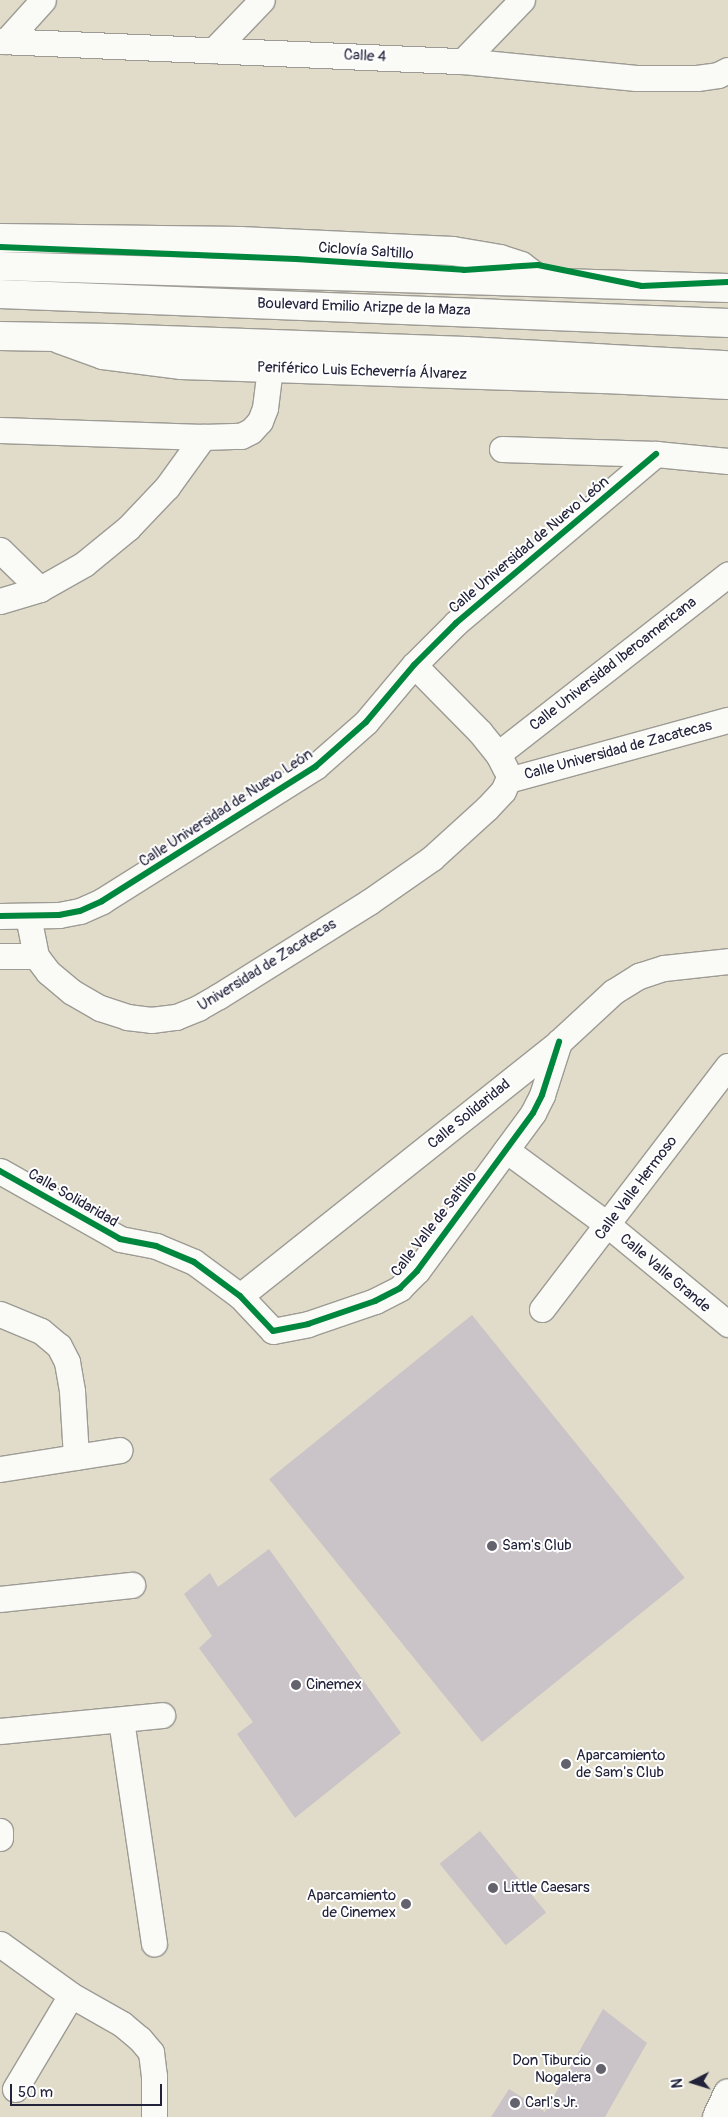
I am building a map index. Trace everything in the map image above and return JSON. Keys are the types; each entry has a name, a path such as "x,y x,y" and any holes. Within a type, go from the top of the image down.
{"main road":[{"path":"0,238 240,241 452,251 500,259 521,266 542,282"},
{"path":"0,266 74,270 728,288"},
{"name":"Boulevard Emilio Arizpe de la Maza","path":"0,294 728,323"},
{"name":"Periférico Luis Echeverría Álvarez","path":"0,336 54,337 104,356 139,362 728,386"},
{"path":"54,337 466,350 728,365"},
{"path":"717,2117 728,2093"}],"street":[{"path":"3,41 43,0"},
{"path":"214,50 262,0"},
{"path":"463,61 522,0"},
{"name":"Calle 4","path":"3,41 463,61 636,78 696,78 718,75 728,70"},
{"path":"0,430 203,437 241,436 252,431 260,421 265,408 270,368"},
{"path":"0,602 40,589 84,564 128,528 167,487 203,437"},
{"path":"502,449 656,454 728,461"},
{"name":"Calle Universidad de Nuevo León","path":"0,916 59,915 80,911 102,901 315,768 366,722 414,665 456,623 656,454"},
{"path":"0,550 40,589"},
{"name":"Calle Universidad Iberoamericana","path":"498,754 728,574"},
{"path":"414,665 480,732 498,754 508,780"},
{"name":"Calle Universidad de Zacatecas","path":"508,780 728,720"},
{"name":"Universidad de Zacatecas","path":"28,916 36,956 48,972 72,992 100,1008 135,1018 151,1020 176,1017 198,1008 219,996 370,902 432,858 487,808 503,791 508,780"},
{"path":"0,956 36,956"},
{"name":"Calle Valle de Saltillo","path":"240,1296 273,1331 308,1324 355,1310 400,1288 417,1271 533,1113 542,1095 559,1042 613,992 639,976 664,968 728,961"},
{"name":"Calle Solidaridad","path":"0,1171 120,1239 156,1246 194,1262 240,1296 559,1042"},
{"name":"Calle Valle Hermoso","path":"542,1309 728,1066"},
{"name":"Calle Valle Grande","path":"506,1150 608,1225 728,1324"},
{"path":"0,1314 41,1331 58,1346 67,1362 72,1391 76,1457"},
{"path":"0,1469 120,1450"},
{"path":"0,1599 132,1585"},
{"path":"0,1731 162,1715"},
{"path":"121,1720 154,1944"},
{"path":"0,1831 0,1838"},
{"path":"0,1944 71,1995 122,2024 140,2039 151,2052 154,2076 154,2117"},
{"path":"15,2089 71,1995"}],"building":[{"name":"Sam's Club","path":"472,1315 685,1578 482,1742 269,1479"},
{"name":"Cinemex","path":"269,1549 401,1733 295,1818 237,1734 253,1722 199,1648 212,1636 184,1594 210,1573 218,1587"},
{"name":"Little Caesars","path":"480,1831 546,1913 506,1945 440,1864"},
{"name":"Don Tiburcio Nogalera","path":"603,2009 647,2043 605,2117 491,2117 509,2089 545,2112"}],"cycle path":[{"name":"Ciclovía Saltillo","path":"0,247 296,259 464,270 538,265 642,286 728,282"},
{"path":"0,916 59,915 80,911 102,901 315,767 366,722 414,665 456,623 656,454"},
{"path":"0,1171 120,1239 156,1246 194,1262 240,1296 273,1331 308,1324 375,1301 400,1288 417,1271 533,1113 542,1095 559,1042"}],"place":[{"name":"Sam's Club","path":"492,1546"},
{"name":"Cinemex","path":"296,1685"},
{"name":"Aparcamiento de Sam's Club","path":"566,1764"},
{"name":"Little Caesars","path":"493,1888"},
{"name":"Aparcamiento de Cinemex","path":"406,1904"},
{"name":"Don Tiburcio Nogalera","path":"601,2069"},
{"name":"Carl's Jr.","path":"515,2103"}]}
